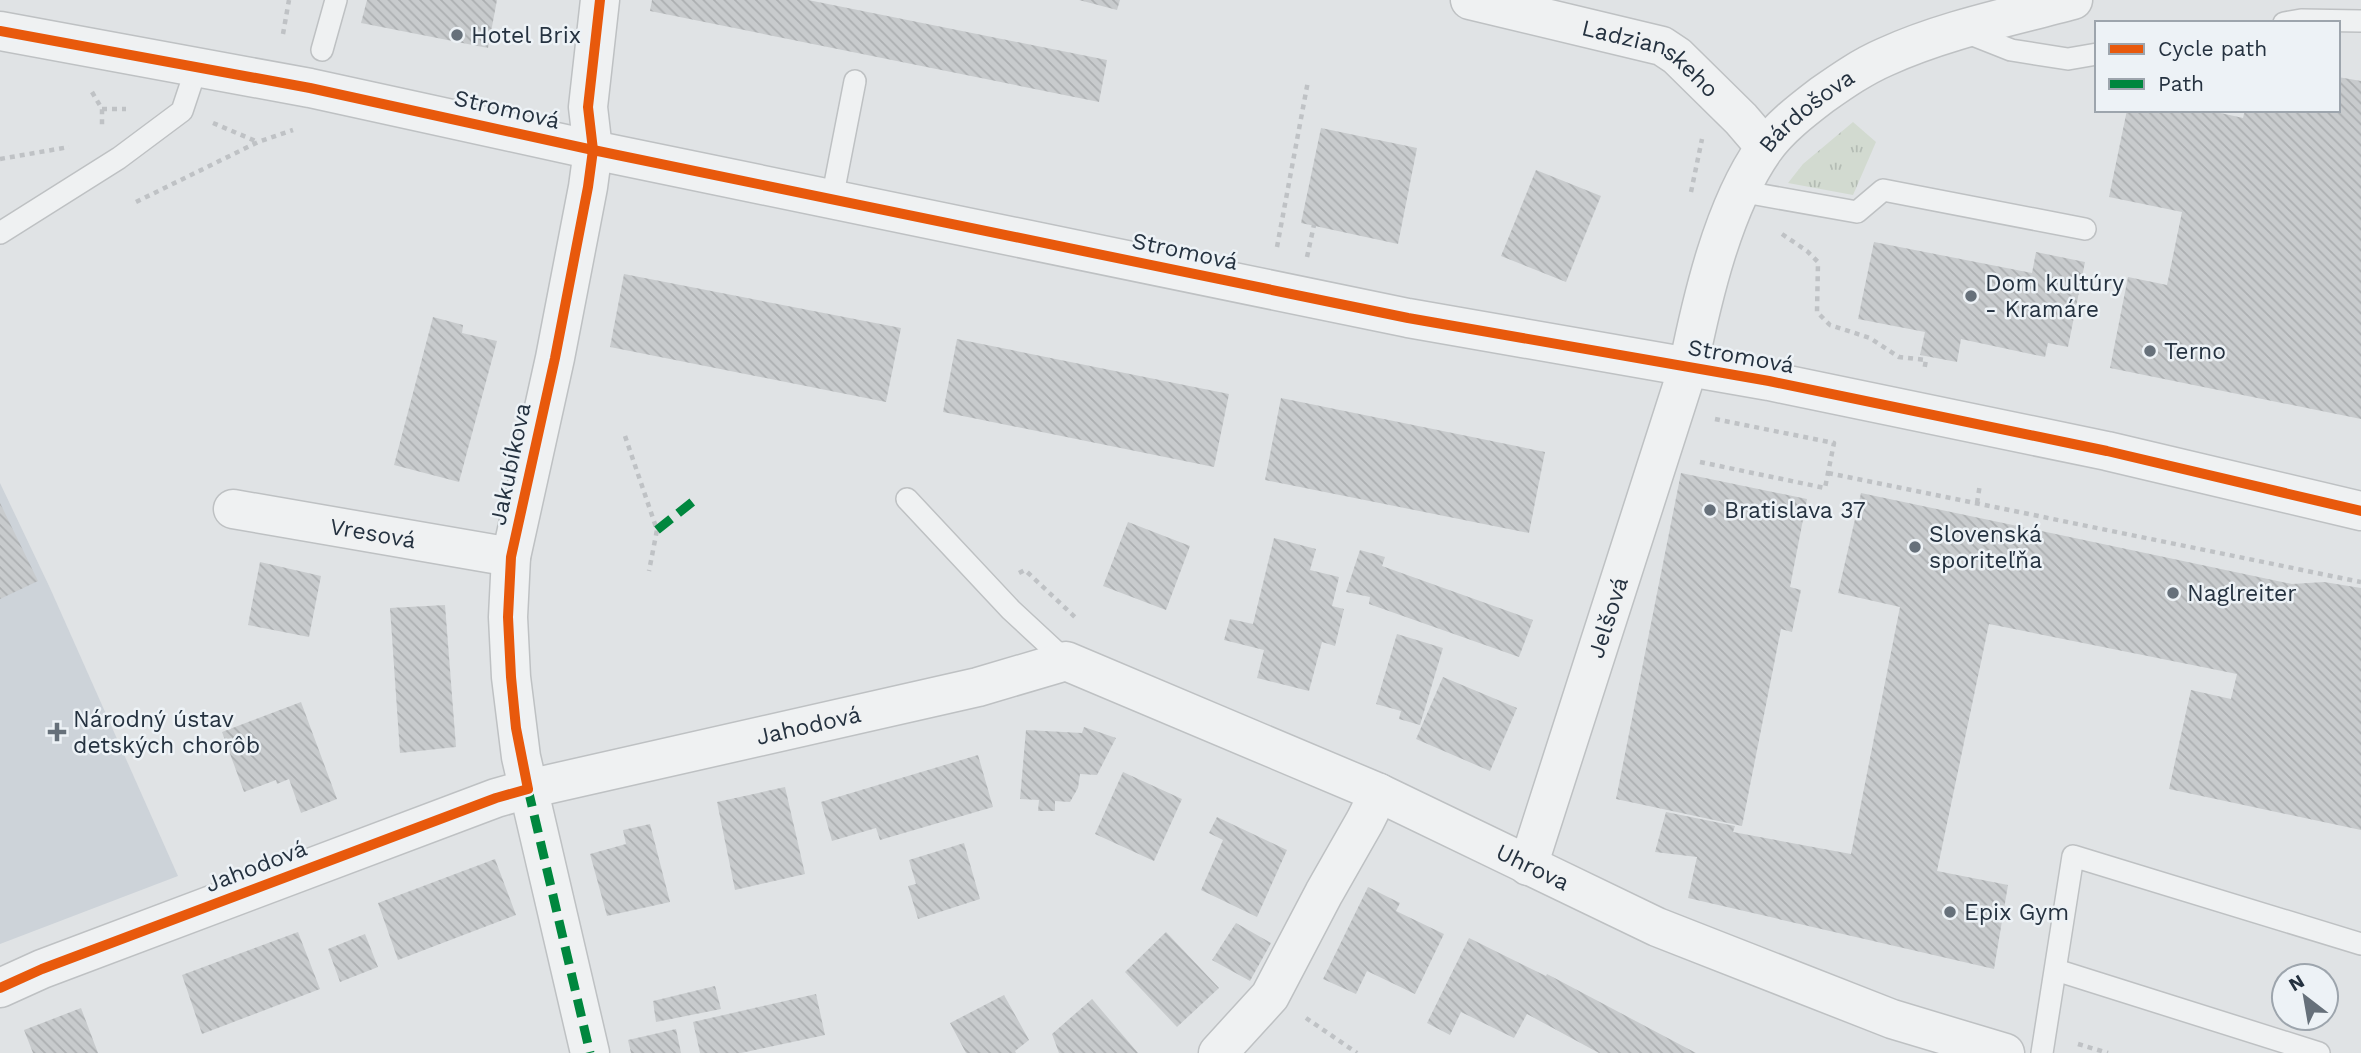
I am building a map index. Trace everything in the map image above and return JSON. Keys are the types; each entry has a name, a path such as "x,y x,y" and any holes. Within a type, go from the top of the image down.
{"street":[{"name":"Jakubíkova","path":"590,1053 516,728 508,617 512,557 555,358 593,150 588,107 600,0"},
{"name":"Ladzianskeho","path":"1470,0 1662,46 1677,56 1741,119 1765,147"},
{"name":"Bárdošova","path":"1688,368 1701,303 1739,191 1765,147 1788,122 1850,76 1886,56 1961,30 2073,0"},
{"name":"Stromová","path":"0,31 197,65 474,122 593,150 1408,318 1769,381 2042,437 2361,511"},
{"name":"Jelšová","path":"1528,866 1688,368"},
{"name":"Vresová","path":"233,509 512,557"},
{"name":"Uhrova","path":"1066,661 1379,793 1657,927 1892,1019 2005,1053"},
{"name":"Jahodová","path":"0,988 81,954 496,798 978,687 1066,661"},
{"path":"1218,1053 1270,996 1379,793"}],"lane":[{"path":"322,50 336,0"},
{"path":"2295,21 2361,21"},
{"path":"1961,30 2011,50 2068,59 2095,54"},
{"path":"0,233 119,159 183,111 197,65"},
{"path":"832,199 855,81"},
{"path":"1739,191 1857,212 1883,190 2085,229"},
{"path":"907,499 1011,610 1066,661"},
{"path":"2043,1044 2073,856 2361,944"},
{"path":"2056,970 2319,1053"}],"path":[{"path":"283,34 289,0"},
{"path":"1276,252 1308,81"},
{"path":"91,90 102,109 102,129 96,136"},
{"path":"136,202 258,142 298,128"},
{"path":"1690,194 1704,130"},
{"path":"0,159 77,146"},
{"path":"1306,258 1314,225"},
{"path":"1780,232 1818,262 1817,312 1829,325 1871,338 1899,357 1926,360 1923,377"},
{"path":"1296,256 1320,260"},
{"path":"1698,462 1825,488 1834,443 1710,418"},
{"path":"625,436 657,530 649,571"},
{"path":"1828,473 2361,582"},
{"path":"1977,503 1980,484"},
{"path":"1301,1015 1357,1053"},
{"path":"2043,1044 2108,1053"}],"shaded area":[{"name":"Národný ústav detských chorôb","path":"0,483 50,588 178,876 0,944"}],"green space":[{"path":"1853,122 1876,142 1853,195 1788,183 1803,164"}],"building":[{"name":"Hotel Brix","path":"367,0 497,0 488,48 361,23"},
{"path":"652,0 808,0 1107,60 1099,102 650,11"},
{"path":"1079,0 1120,0 1117,10"},
{"path":"2340,77 2361,81 2361,419 2110,368 2128,277 2167,285 2182,212 2109,197 2127,112 2216,112 2243,118 2244,112 2340,112"},
{"path":"1321,128 1417,148 1398,244 1301,223"},
{"path":"1536,170 1601,196 1566,282 1501,256"},
{"name":"Dom kultúry - Kramáre","path":"1874,242 2032,273 2036,252 2085,262 2068,347 2048,343 2045,357 1961,339 1957,362 1920,355 1925,332 1858,319"},
{"path":"624,274 901,328 886,402 610,347"},
{"path":"433,317 463,325 462,333 497,341 459,482 394,465"},
{"path":"957,339 1229,394 1214,467 943,412"},
{"path":"1281,398 1545,452 1529,533 1265,480"},
{"path":"1681,473 1807,499 1790,587 1801,590 1792,632 1781,629 1742,826 1616,799"},
{"path":"1861,493 2292,584 2324,582 2361,588 2361,830 2169,789 2191,690 2231,699 2237,674 1989,624 1937,871 2008,885 1994,969 1688,898 1697,857 1655,852 1666,812 1735,826 1733,832 1851,854 1900,607 1838,593"},
{"path":"0,503 38,581 0,599"},
{"path":"1128,522 1190,546 1166,610 1103,586"},
{"path":"1274,538 1316,549 1310,570 1339,577 1332,606 1344,609 1335,646 1322,642 1309,691 1257,678 1264,650 1224,640 1230,619 1253,624"},
{"path":"1360,550 1385,557 1382,566 1533,620 1519,657 1369,604 1370,597 1346,592"},
{"path":"260,562 321,576 309,637 248,625"},
{"path":"445,605 456,747 400,753 390,608"},
{"path":"1397,634 1443,648 1420,725 1399,719 1401,711 1376,704"},
{"path":"1443,677 1517,708 1490,771 1416,739"},
{"path":"301,702 337,799 301,813 289,779 277,784 276,780 244,792 222,732"},
{"path":"1084,727 1116,738 1097,775 1080,774 1078,788 1070,802 1055,801 1055,811 1038,811 1039,800 1020,799 1026,730 1082,733"},
{"path":"978,755 993,807 880,840 876,828 832,841 821,802"},
{"path":"1123,772 1182,799 1154,861 1095,834"},
{"path":"785,787 805,874 735,890 717,802"},
{"path":"1217,817 1287,850 1257,917 1201,890 1223,840 1209,833"},
{"path":"650,824 670,902 607,916 590,854 626,844 623,830"},
{"path":"964,843 980,899 918,919 908,886 916,884 909,860"},
{"path":"495,859 516,915 398,960 378,903"},
{"path":"1368,887 1400,903 1396,911 1444,934 1415,994 1367,971 1356,994 1323,979"},
{"path":"1236,923 1271,943 1250,981 1212,960"},
{"path":"298,932 320,989 202,1034 182,975"},
{"path":"1166,932 1219,988 1177,1027 1125,972"},
{"path":"365,934 378,967 340,982 328,949"},
{"path":"1469,938 1546,976 1547,974 1696,1053 1599,1053 1527,1014 1514,1038 1461,1012 1450,1035 1427,1023"},
{"path":"715,986 721,1009 656,1022 653,1001"},
{"path":"816,994 825,1035 741,1053 700,1053 693,1022"},
{"path":"1004,995 1029,1040 1015,1051 1016,1053 966,1053 950,1023"},
{"path":"1092,999 1138,1053 1059,1053 1052,1034"},
{"path":"81,1008 98,1053 33,1053 24,1030"},
{"path":"676,1029 681,1053 631,1053 628,1040"}],"marked path":[{"path":"657,530 696,499"},
{"path":"528,789 590,1053"}],"cycle path":[{"path":"0,988 42,969 496,798 528,789 516,728 511,677 508,617 511,557 555,358 588,187 593,150 588,107 600,0"},
{"path":"0,31 310,88 593,150 1408,318 1769,381 2107,451 2361,511"}],"place":[{"name":"Hotel Brix","path":"457,35"},
{"name":"Dom kultúry - Kramáre","path":"1971,296"},
{"name":"Terno","path":"2150,351"},
{"name":"Bratislava 37","path":"1710,510"},
{"name":"Slovenská sporiteľňa","path":"1915,547"},
{"name":"Naglreiter","path":"2173,593"},
{"name":"Národný ústav detských chorôb","path":"57,732"},
{"name":"Epix Gym","path":"1950,912"}]}
